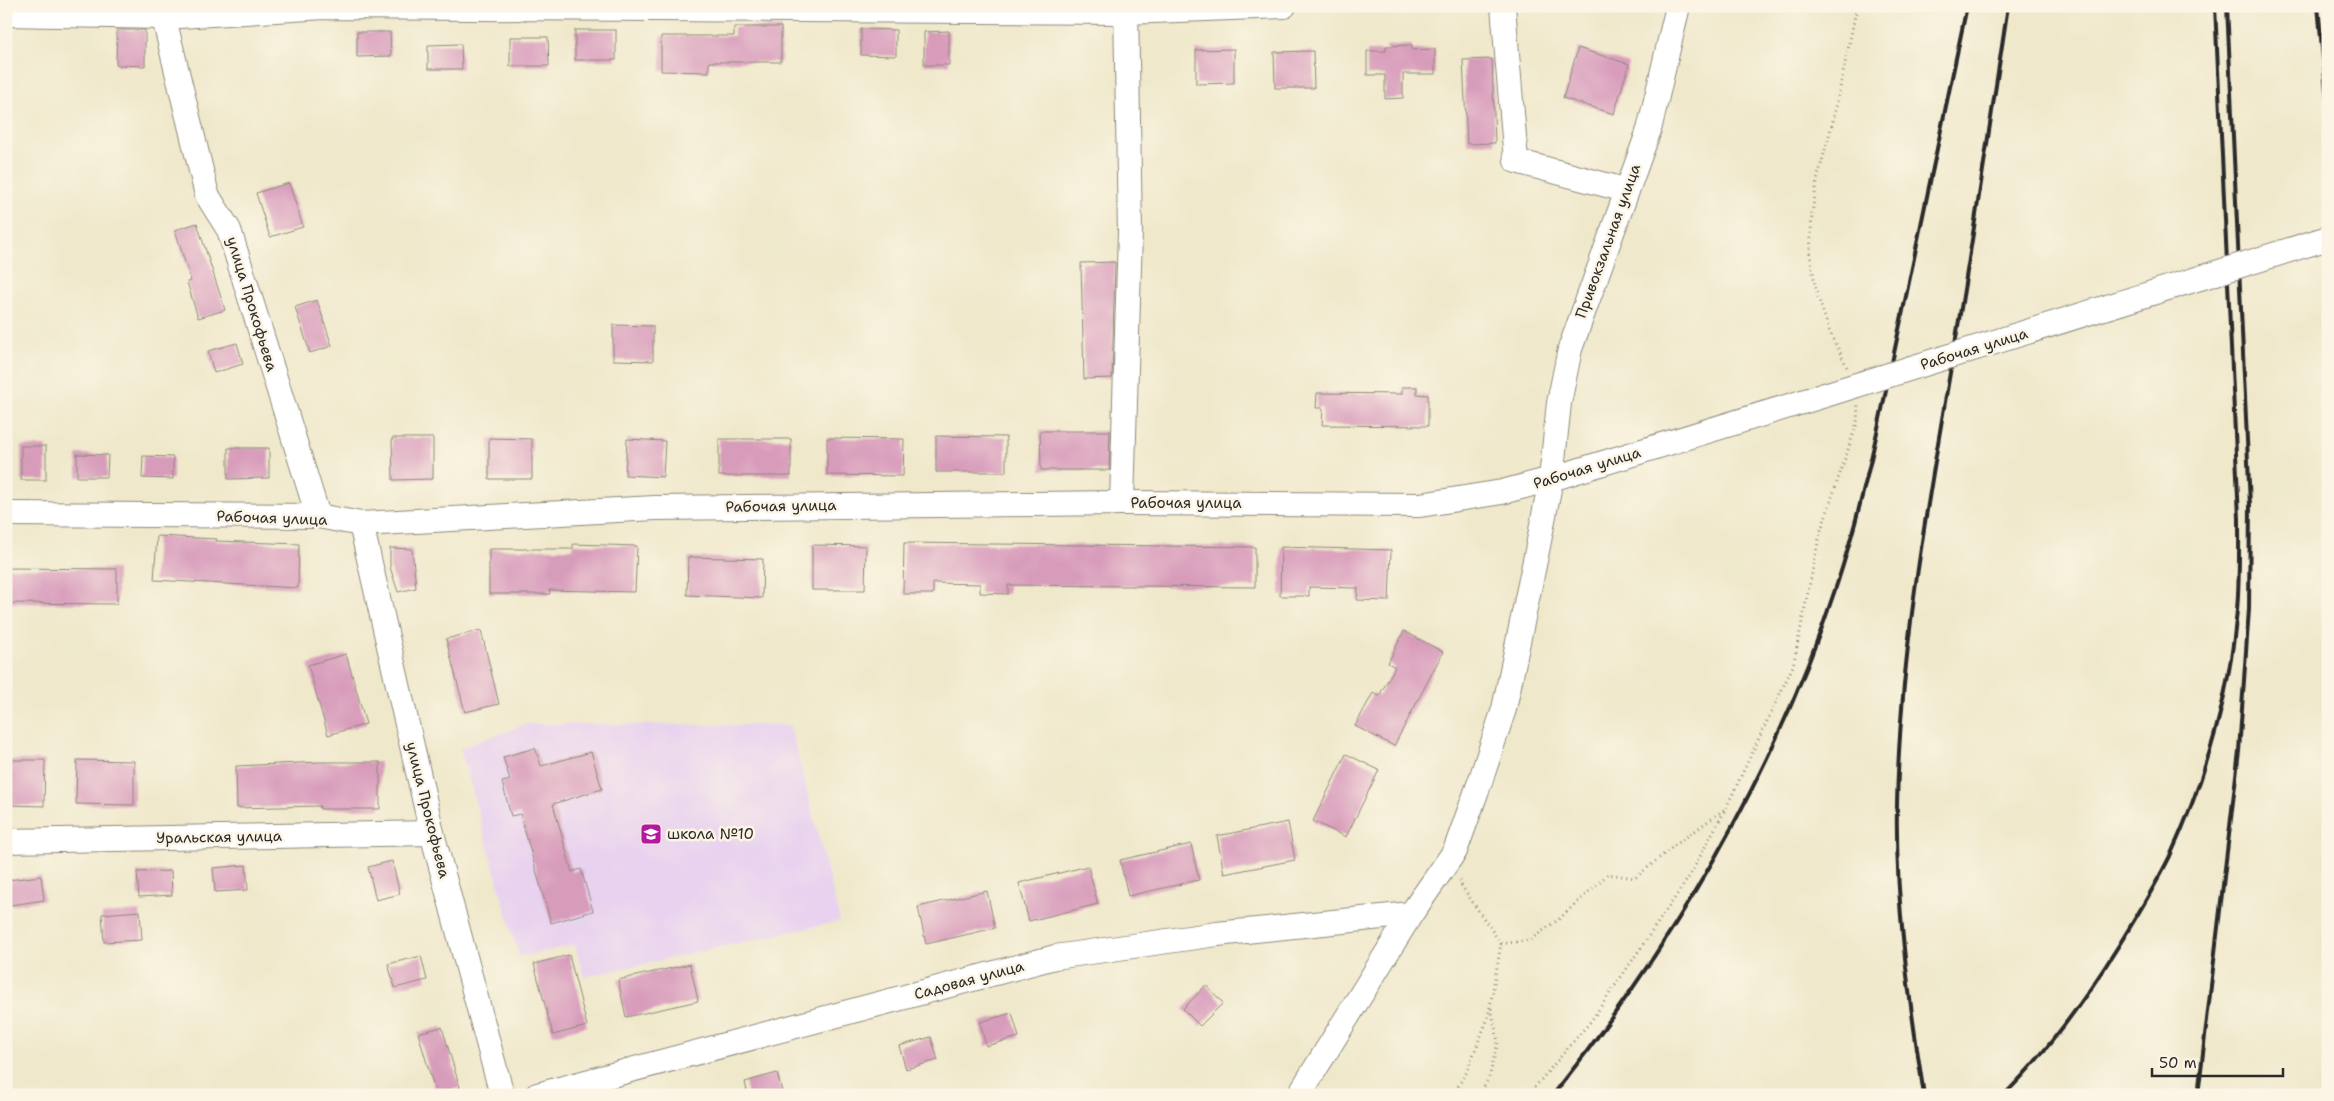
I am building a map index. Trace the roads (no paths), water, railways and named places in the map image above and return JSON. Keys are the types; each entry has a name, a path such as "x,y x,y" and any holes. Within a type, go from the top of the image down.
{"street":[{"path":"6,14 325,7 1126,9 1284,6"},
{"path":"1503,6 1516,161 1625,190"},
{"name":"Привокзальная улица","path":"1299,1095 1411,914 1455,851 1504,708 1551,479 1559,403 1570,349 1625,190 1649,130 1678,6"},
{"path":"1122,503 1130,232 1126,9"},
{"name":"улица Прокофьева","path":"162,11 207,195 229,230 318,516"},
{"name":"Рабочая улица","path":"6,514 318,516 361,524 655,508 1122,503 1420,505 1502,492 1551,479 2328,238"},
{"name":"улица Прокофьева","path":"361,524 432,833 502,1095"},
{"name":"Уральская улица","path":"6,841 432,833"},
{"name":"Садовая улица","path":"537,1095 1055,957 1217,934 1411,914"}],"railway":[{"path":"1553,1095 1598,1037 1640,977 1718,852 1753,788 1784,721 1812,653 1837,584 1865,486 1967,6"},
{"path":"1924,1095 1908,986 1898,877 1897,804 1899,746 1917,573 1969,260 2008,6"},
{"path":"2004,1095 2021,1078 2080,1004 2119,945 2170,856 2204,770 2221,710 2227,680 2237,607 2239,518 2215,6"},
{"path":"2198,1095 2239,751 2249,609 2250,505 2227,6"},
{"path":"2318,6 2328,113"}],"place":[{"name":"школа №10","path":"651,834"}]}
